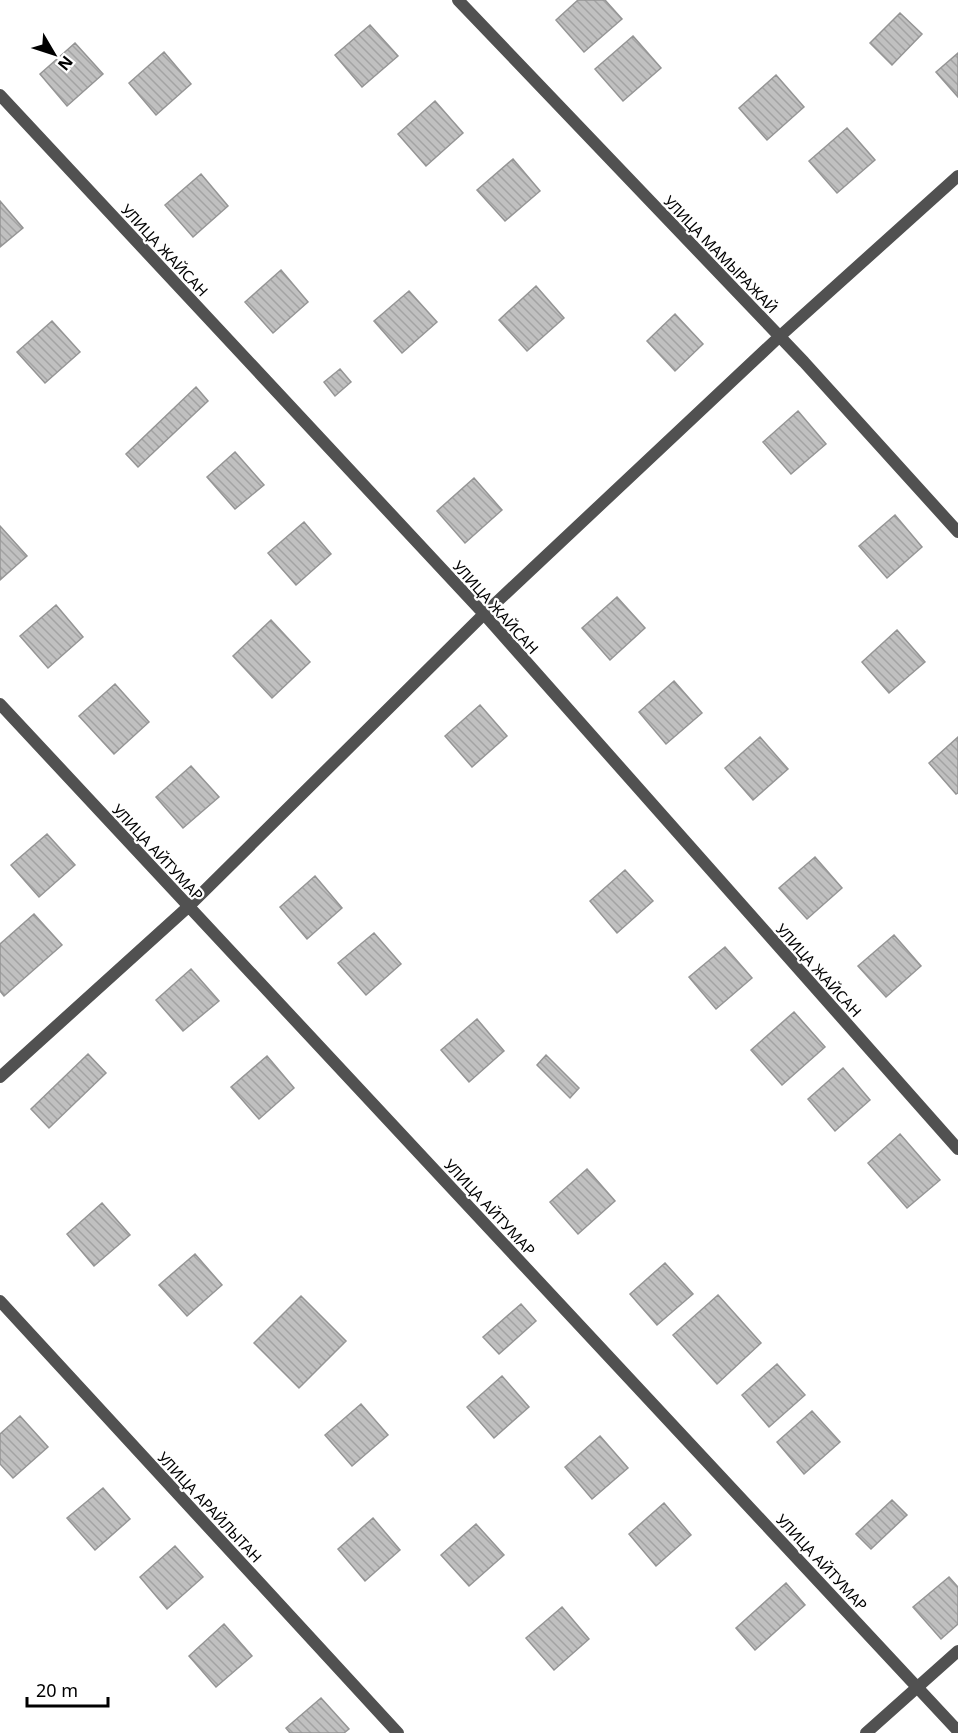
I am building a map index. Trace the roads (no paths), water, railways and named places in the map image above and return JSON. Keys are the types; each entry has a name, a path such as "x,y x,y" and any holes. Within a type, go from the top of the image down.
{"street":[{"name":"УЛИЦА МАМЫРАЖАЙ","path":"458,0 779,337 958,532"},
{"name":"УЛИЦА ЖАЙСАН","path":"0,94 484,614 958,1149"},
{"path":"0,1077 188,907 484,614 779,337 958,176"},
{"name":"УЛИЦА АЙТУМАР","path":"0,704 958,1731"},
{"name":"УЛИЦА АРАЙЛЫТАН","path":"0,1301 398,1733"},
{"path":"866,1733 958,1651"}]}
